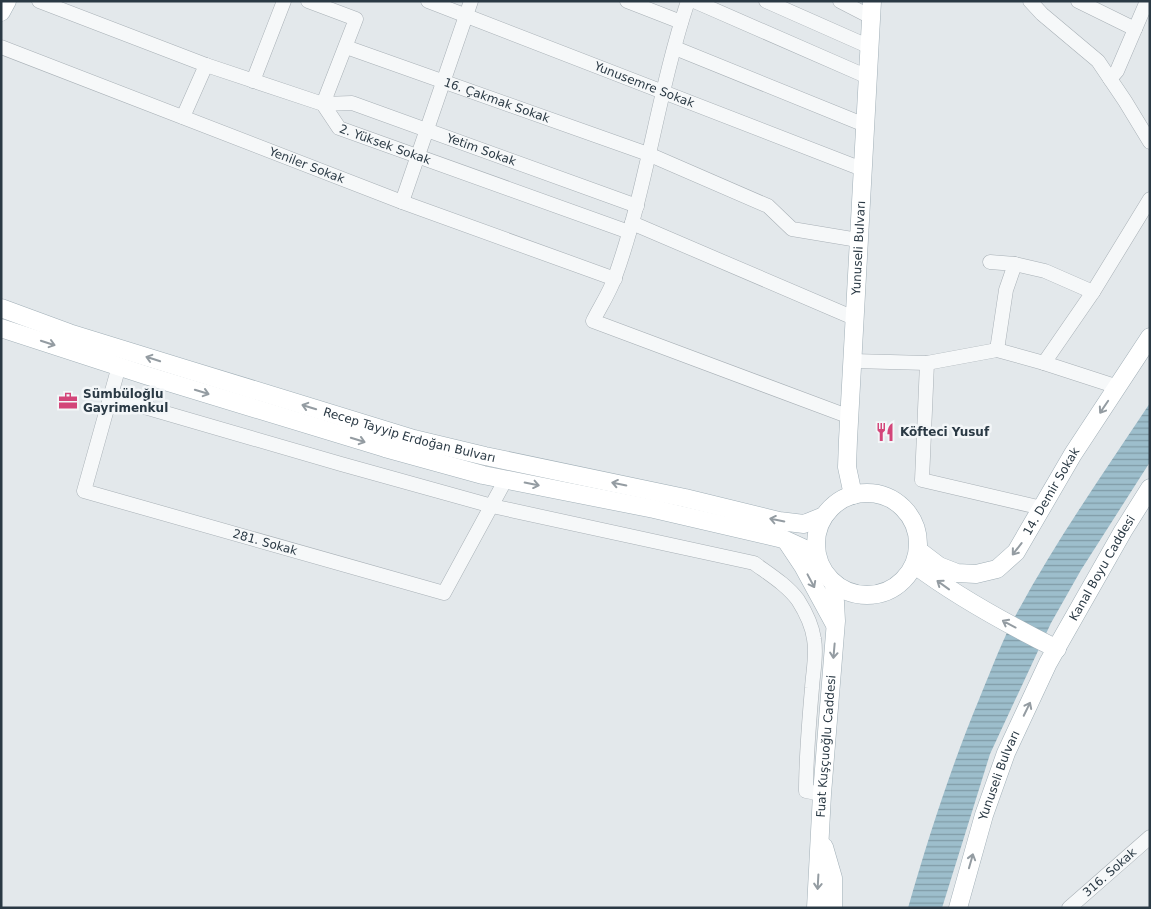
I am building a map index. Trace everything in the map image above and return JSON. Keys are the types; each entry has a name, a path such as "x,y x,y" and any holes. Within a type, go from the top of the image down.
{"main road":[{"path":"1,12 7,1"},
{"name":"Yunuseli Bulvarı","path":"853,495 847,467 872,9"},
{"name":"Recep Tayyip Erdoğan Bulvarı","path":"1,308 69,333 226,382 395,433 485,456 685,498 779,521 804,524 824,516"},
{"name":"Recep Tayyip Erdoğan Bulvarı","path":"1,328 385,448 484,475 654,508 785,540 806,550 818,562"},
{"name":"14. Demir Sokak","path":"917,558 957,573 976,574 997,569 1016,552 1073,454 1150,337"},
{"name":"Kanal Boyu Caddesi","path":"1051,646 1150,488"},
{"path":"866,493 880,494 899,504 914,524 918,540 917,558 910,573 898,585 880,594 858,595 840,589 823,572 818,562 816,539 818,527 824,516 841,500 853,495 866,493"},
{"path":"785,540 803,566 836,626"},
{"path":"917,558 950,590 1051,646"},
{"name":"Fuat Kuşçuoğlu Caddesi","path":"816,908 822,794 836,626 834,584"},
{"name":"Yunuseli Bulvarı","path":"958,908 984,815 1006,752 1051,646"},
{"path":"820,832 833,878 833,908"}],"street":[{"path":"39,1 206,65 323,104 356,20 308,1"},
{"path":"253,81 284,1"},
{"name":"Yunusemre Sokak","path":"428,1 862,169"},
{"path":"402,202 471,1"},
{"path":"627,1 681,22"},
{"path":"688,1 663,92 637,206 615,279 593,322 850,417"},
{"path":"694,1 868,77"},
{"path":"766,1 870,47"},
{"path":"840,1 872,9"},
{"path":"1030,1 1042,14 1098,61 1150,142"},
{"path":"1078,1 1136,29"},
{"path":"1110,79 1117,71 1147,1"},
{"name":"Yeniler Sokak","path":"1,47 402,202 615,279"},
{"name":"16. Çakmak Sokak","path":"346,47 648,154 768,206 792,229 858,240"},
{"path":"675,48 865,125"},
{"path":"183,117 206,65"},
{"name":"Yetim Sokak","path":"323,104 352,103 637,206"},
{"name":"2. Yüksek Sokak","path":"323,104 339,128 630,228 854,318"},
{"path":"1044,363 1093,292 1150,199"},
{"path":"990,262 1015,264 1045,271 1093,292"},
{"path":"996,350 1006,290 1015,264"},
{"path":"853,361 927,363 996,350 1118,386"},
{"path":"927,363 922,480 1042,508"},
{"name":"281. Sokak","path":"119,366 84,491 444,593 506,479"},
{"path":"110,397 492,506 754,563 785,586 798,600 808,618 814,637 816,655 806,757 806,791 822,794"},
{"name":"316. Sokak","path":"1069,908 1150,837"}],"water":[{"path":"1150,403 1150,462 1081,570 1051,623 990,754 942,908 908,908 950,775 969,723 1007,632 1065,531"}],"place":[{"name":"Sümbüloğlu Gayrimenkul","path":"68,401"},
{"name":"Köfteci Yusuf","path":"885,432"}]}
